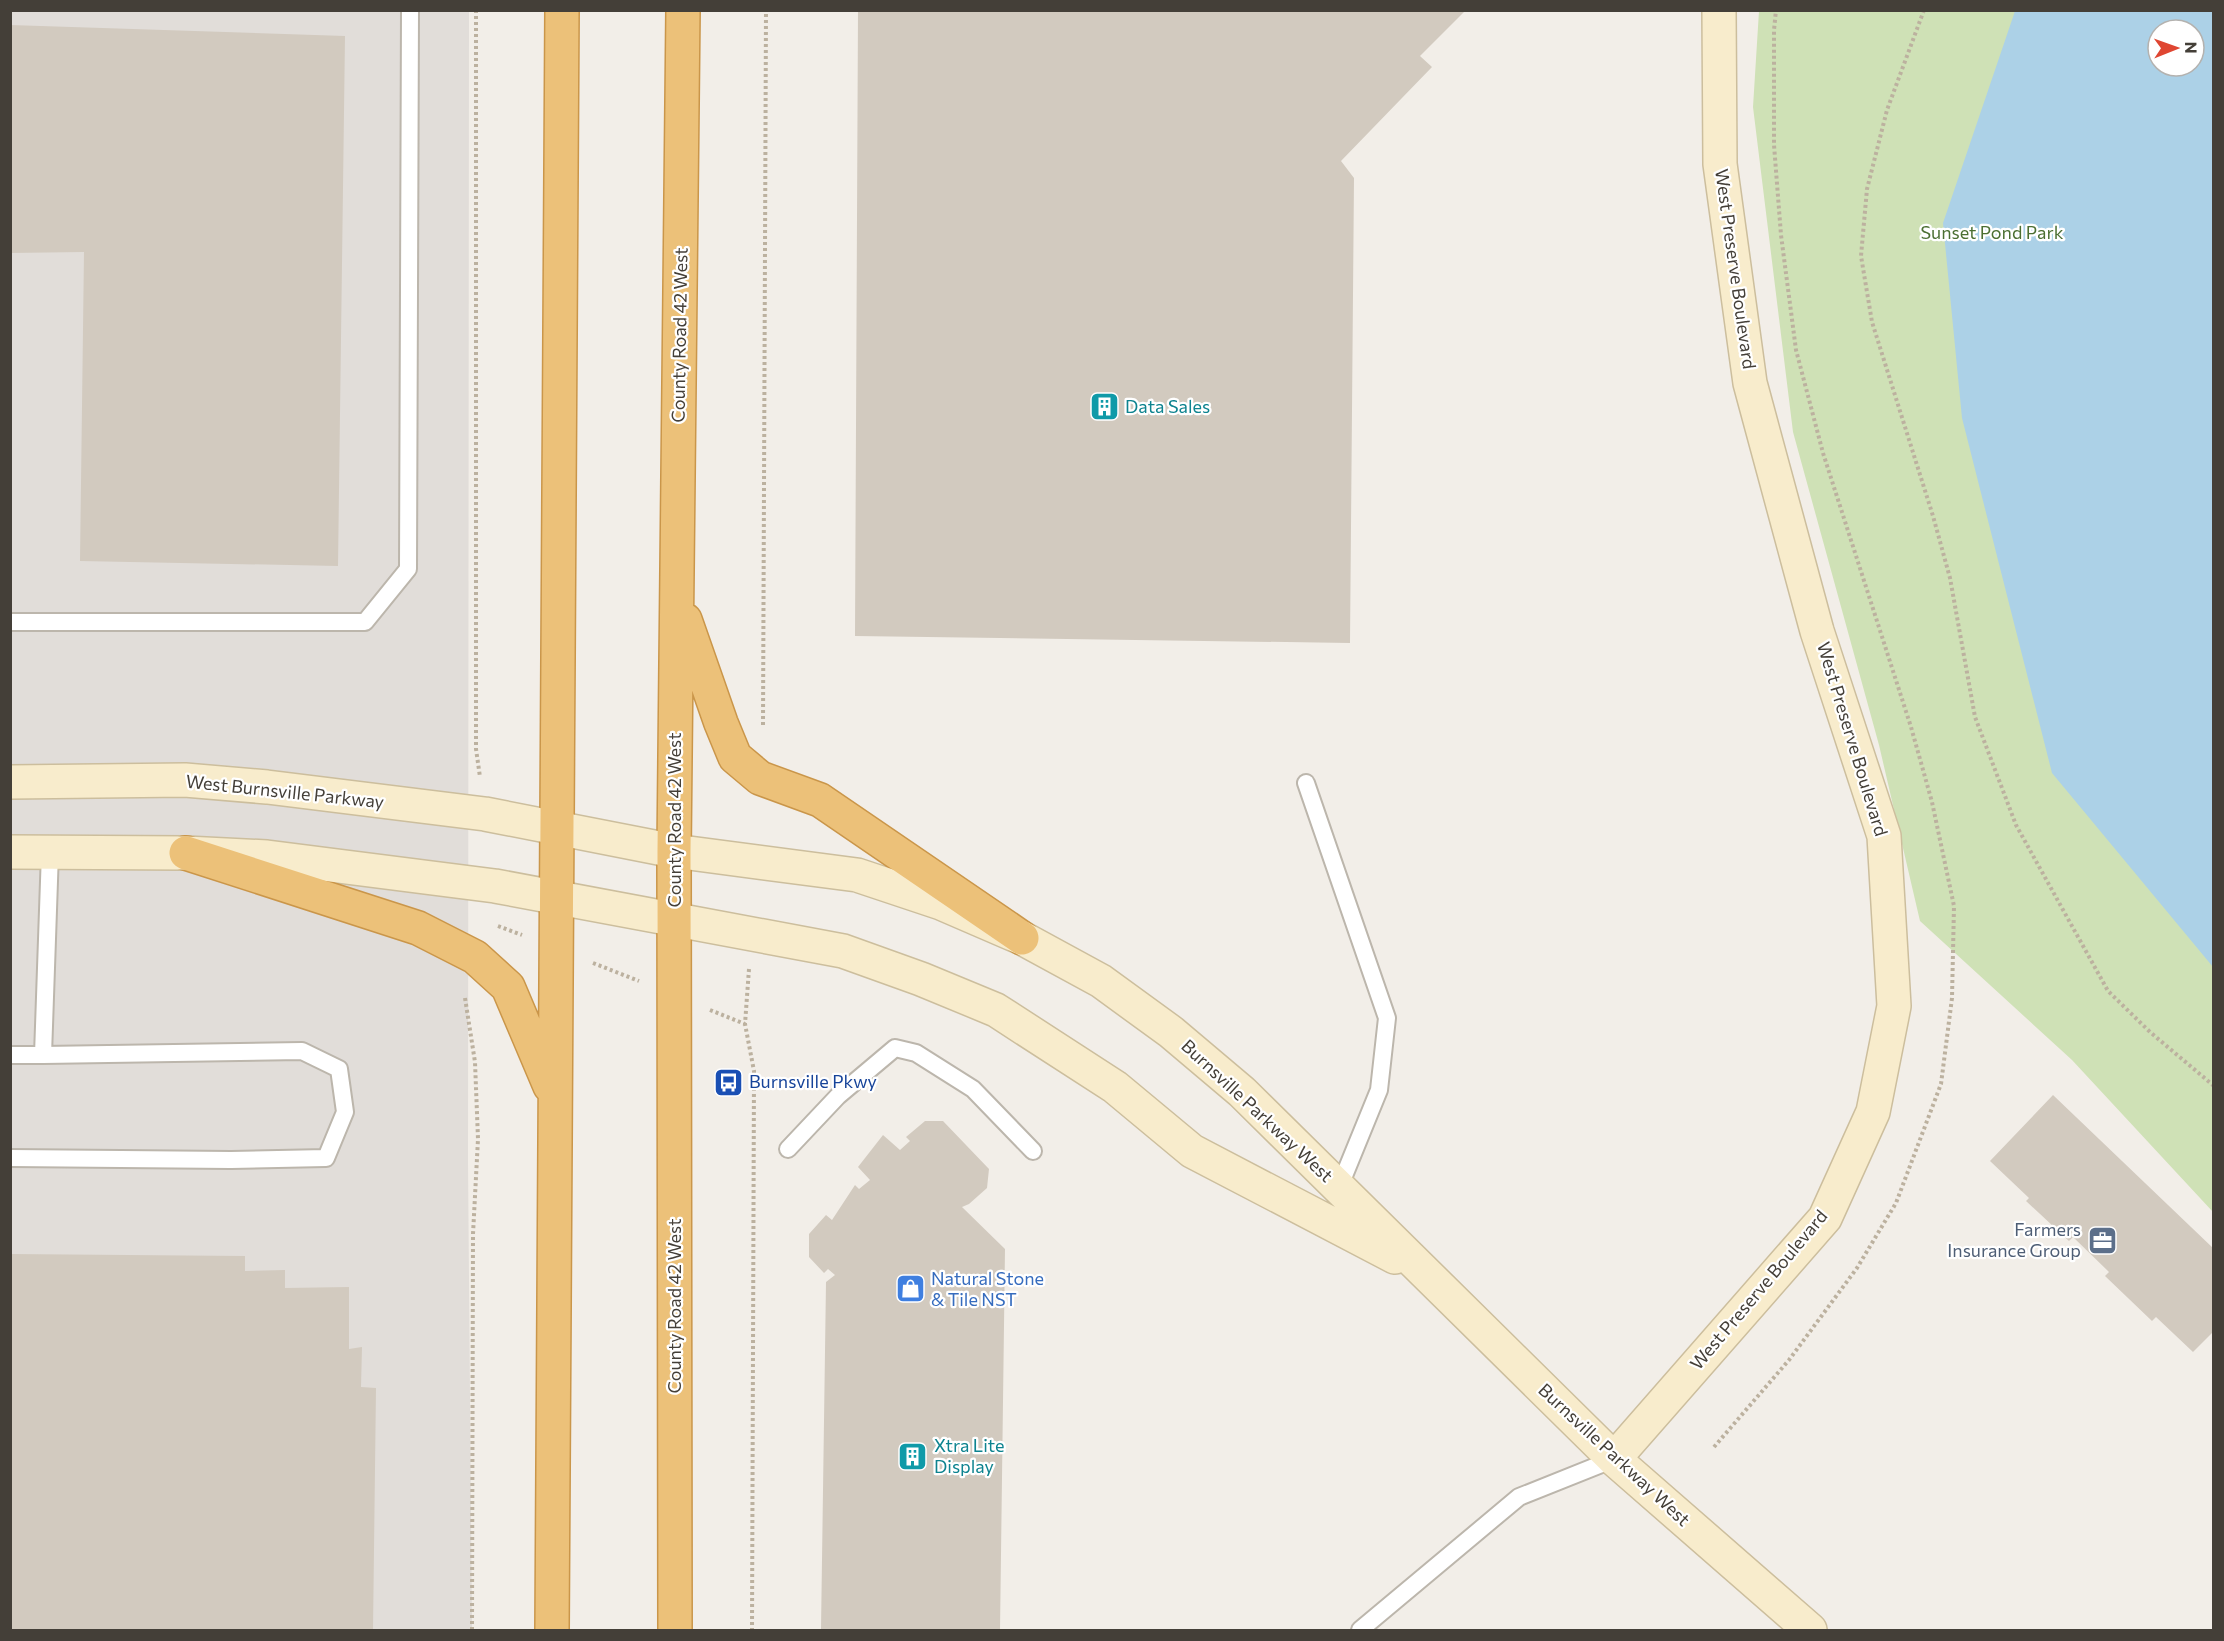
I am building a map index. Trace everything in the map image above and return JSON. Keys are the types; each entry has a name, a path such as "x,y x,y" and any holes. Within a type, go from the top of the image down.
{"highway":[{"path":"552,1630 562,10"},
{"name":"County Road 42 West","path":"675,1630 674,851 683,10"},
{"path":"677,597 735,757 760,778 820,800 1022,938"},
{"path":"186,853 418,928 475,957 508,987 556,1100"}],"street":[{"name":"West Preserve Boulevard","path":"1614,1459 1825,1218 1873,1112 1894,1006 1884,836 1817,631 1750,382 1720,164 1719,10"},
{"name":"West Burnsville Parkway","path":"10,782 197,781 267,787 485,814 557,827"},
{"name":"Burnsville Parkway West","path":"557,827 674,851 857,875 941,903 1022,938 1101,981 1171,1032 1242,1092 1614,1459 1809,1630"},
{"path":"10,852 186,853 267,857 495,886 556,897"},
{"name":"Burnsville Parkway West","path":"556,897 843,951 921,979 996,1011 1114,1087 1192,1151 1426,1273"}],"lane":[{"path":"10,622 365,622 408,569 410,10"},
{"path":"1306,783 1387,1018 1379,1090 1340,1188"},
{"path":"43,1055 50,852"},
{"path":"788,1149 838,1096 895,1048 916,1053 973,1089 1033,1151"},
{"path":"10,1055 302,1051 339,1069 345,1112 327,1158 231,1160 10,1158"},
{"path":"1360,1630 1518,1497 1614,1459"}],"path":[{"path":"476,10 476,749"},
{"path":"763,728 766,10"},
{"path":"1924,10 1887,110 1868,189 1861,256 1872,322 1933,516 1950,578 1975,717 2016,825 2108,991 2150,1032 2214,1086"},
{"path":"494,925 745,1024"},
{"path":"463,988 475,1062 478,1139 473,1234 472,1630"},
{"path":"747,1012 745,1024 754,1071 752,1630"}],"shaded area":[{"path":"11,11 469,11 468,1162 472,1630 11,1630"}],"green space":[{"name":"Sunset Pond Park","path":"1759,11 2213,11 2213,1212 2072,1060 1920,921 1879,745 1793,432 1753,107"}],"water":[{"path":"2015,11 2213,11 2213,967 2052,773 1962,418 1943,223"}],"building":[{"name":"Data Sales","path":"858,10 1466,10 1420,56 1432,67 1341,161 1354,178 1350,643 855,636"},
{"path":"10,25 345,36 338,566 80,561 84,252 10,253"},
{"path":"2053,1095 2214,1249 2214,1331 2193,1352 2156,1317 2152,1321 2105,1276 2109,1272 2073,1237 2069,1241 2026,1201 2029,1198 1990,1161"},
{"name":"Xtra Lite Display","path":"925,1121 943,1121 989,1169 987,1188 969,1204 962,1207 1005,1249 1000,1630 821,1630 826,1282 835,1275 828,1269 824,1273 809,1257 809,1234 826,1215 832,1220 855,1185 859,1189 870,1180 858,1167 883,1135 900,1150 910,1141 906,1137"},
{"path":"10,1254 245,1256 245,1271 285,1270 285,1288 349,1287 349,1349 362,1347 361,1387 376,1388 373,1630 10,1630"}],"place":[{"name":"Data Sales","path":"1104,407"},
{"name":"Burnsville Pkwy","path":"728,1082"},
{"name":"Farmers Insurance Group","path":"2102,1240"},
{"name":"Natural Stone & Tile NST","path":"910,1289"},
{"name":"Xtra Lite Display","path":"913,1456"}]}
